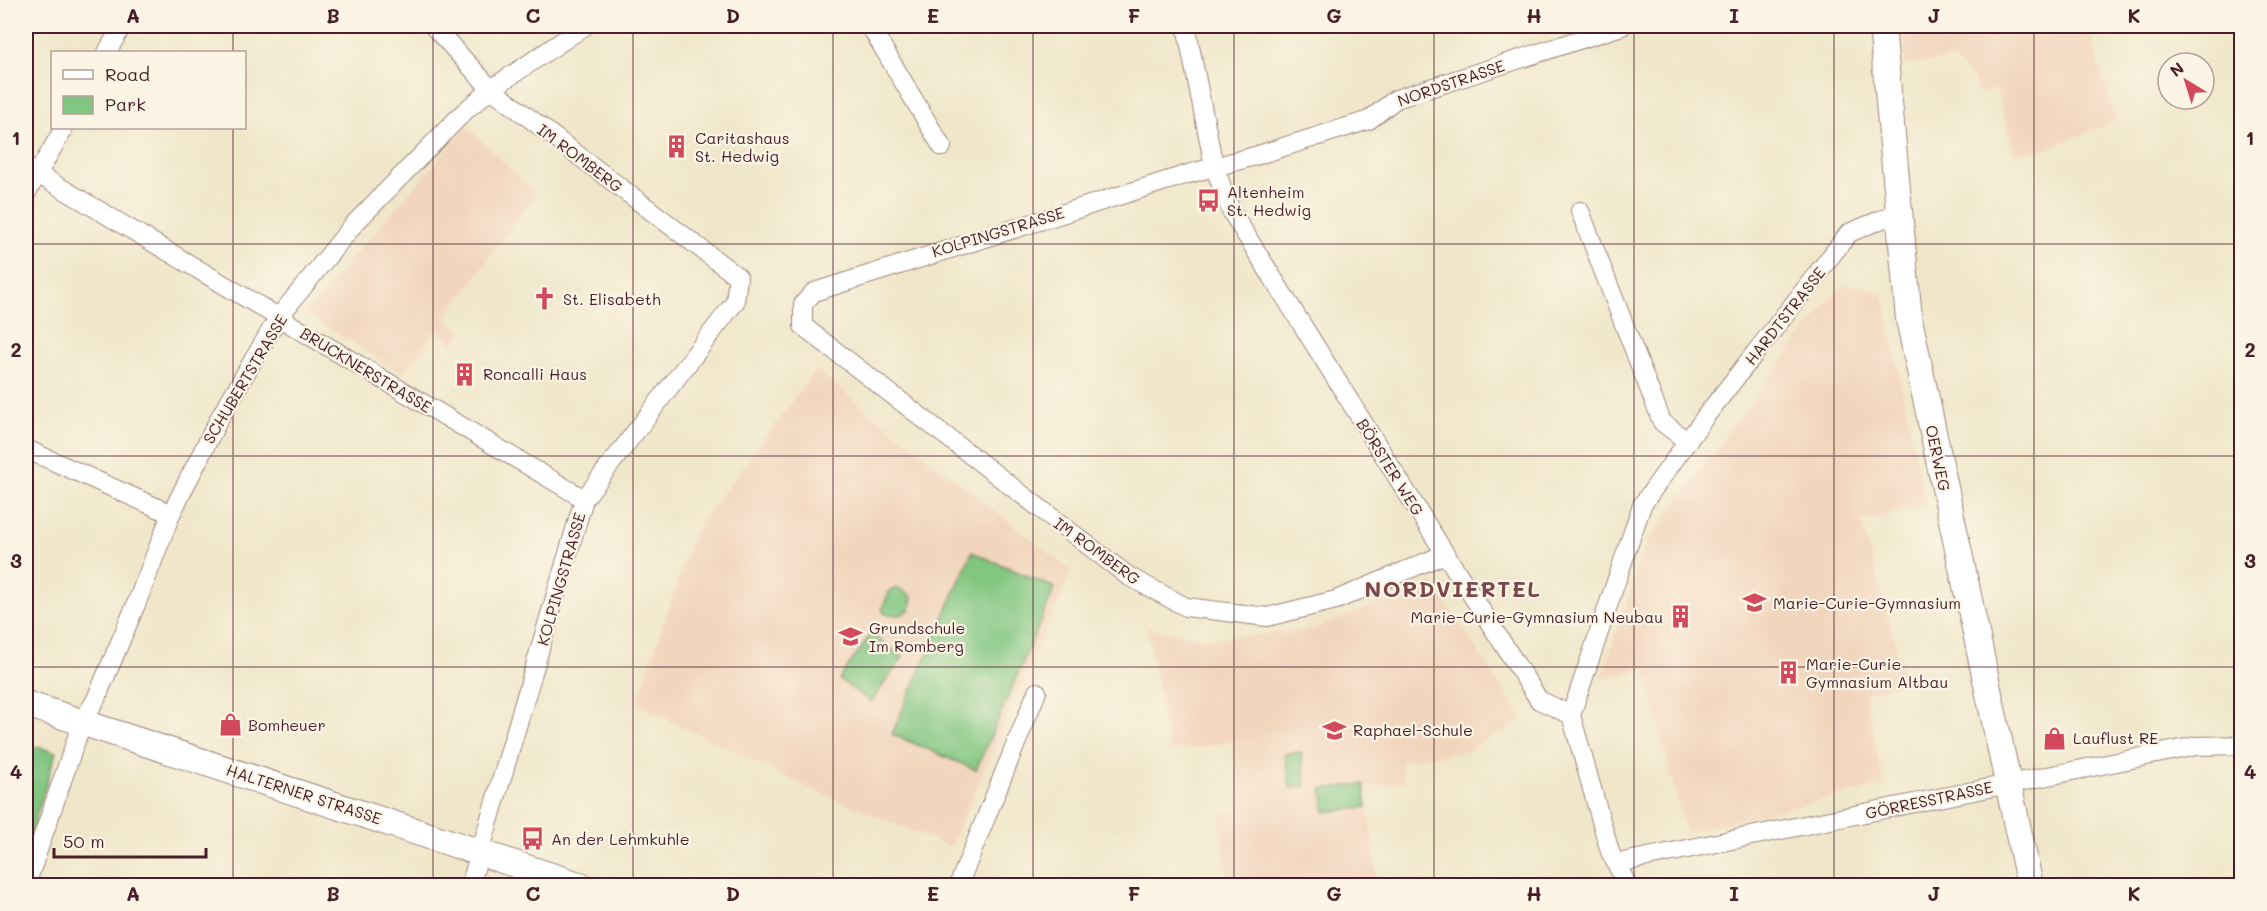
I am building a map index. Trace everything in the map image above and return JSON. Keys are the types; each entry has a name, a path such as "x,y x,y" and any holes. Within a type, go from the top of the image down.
{"main road":[{"name":"OERWEG","path":"1882,26 1909,319 2030,885"},
{"name":"HALTERNER STRASSE","path":"26,704 582,885"}],"street":[{"path":"108,51 122,26"},
{"name":"IM ROMBERG","path":"434,26 491,89 738,277"},
{"name":"SCHUBERTSTRASSE","path":"26,885 82,723 96,699 171,514 220,417 278,318 354,224 464,112 491,89 585,26"},
{"path":"870,26 942,147"},
{"name":"BÖRSTER WEG","path":"1186,26 1214,166 1231,211 1539,700 1570,715"},
{"name":"NORDSTRASSE","path":"1214,166 1255,156 1369,120 1396,99 1622,26"},
{"path":"26,194 31,170 63,129"},
{"name":"KOLPINGSTRASSE","path":"802,319 803,304 814,292 1214,166"},
{"name":"BRUCKNERSTRASSE","path":"31,170 584,499"},
{"path":"1580,211 1662,422 1688,442"},
{"name":"HARDTSTRASSE","path":"1570,715 1642,505 1849,233 1899,212"},
{"name":"KOLPINGSTRASSE","path":"481,853 584,499 735,302 738,277"},
{"name":"IM ROMBERG","path":"802,319 803,326 816,337 1091,549 1128,576 1186,607 1268,617 1336,600 1445,554"},
{"path":"26,449 171,514"},
{"path":"958,885 1037,692"},
{"path":"1570,715 1610,852 1628,885"},
{"name":"GÖRRESSTRASSE","path":"1618,863 2196,746 2241,750"},
{"path":"470,885 481,853"}],"shaded area":[{"path":"1900,26 2090,26 2098,61 2117,121 2045,149 2015,154 1996,89 1978,94 1974,79 1952,59 1904,65"},
{"path":"467,126 535,194 445,319 462,332 453,343 437,330 402,374 305,313"},
{"name":"Marie-Curie-Gymnasium","path":"1862,285 1881,295 1885,301 1925,506 1861,522 1906,682 1865,693 1884,785 1685,833 1645,668 1601,679 1647,541 1837,289 1843,286"},
{"name":"Grundschule Im Romberg","path":"816,370 1072,571 950,847 809,788 636,704 695,530"},
{"name":"Raphael-Schule","path":"1433,582 1522,719 1468,751 1401,761 1404,782 1365,787 1378,885 1227,885 1220,815 1240,810 1231,742 1169,752 1147,627 1206,639 1311,630"}],"green space":[{"path":"2228,26 2241,26 2241,62"},
{"path":"972,552 1055,588 976,770 892,734"},
{"path":"899,588 912,597 910,609 901,615 885,614 882,609 890,590"},
{"path":"871,634 903,657 871,702 839,679"},
{"path":"26,744 56,752 26,850"},
{"path":"1301,752 1306,786 1290,788 1285,754"},
{"path":"1364,784 1367,807 1325,812 1322,789"}],"place":[{"name":"Caritashaus St. Hedwig","path":"677,147"},
{"name":"Altenheim St. Hedwig","path":"1209,201"},
{"name":"St. Elisabeth","path":"545,299"},
{"name":"Roncalli Haus","path":"465,374"},
{"name":"Marie-Curie-Gymnasium","path":"1755,603"},
{"name":"Marie-Curie-Gymnasium Neubau","path":"1681,617"},
{"name":"Grundschule Im Romberg","path":"851,637"},
{"name":"Marie-Curie Gymnasium Altbau","path":"1788,673"},
{"name":"Bomheuer","path":"230,725"},
{"name":"Raphael-Schule","path":"1335,730"},
{"name":"Lauflust RE","path":"2055,738"},
{"name":"An der Lehmkuhle","path":"533,839"}],"district":[{"name":"NORDVIERTEL","path":"1453,589"}]}
